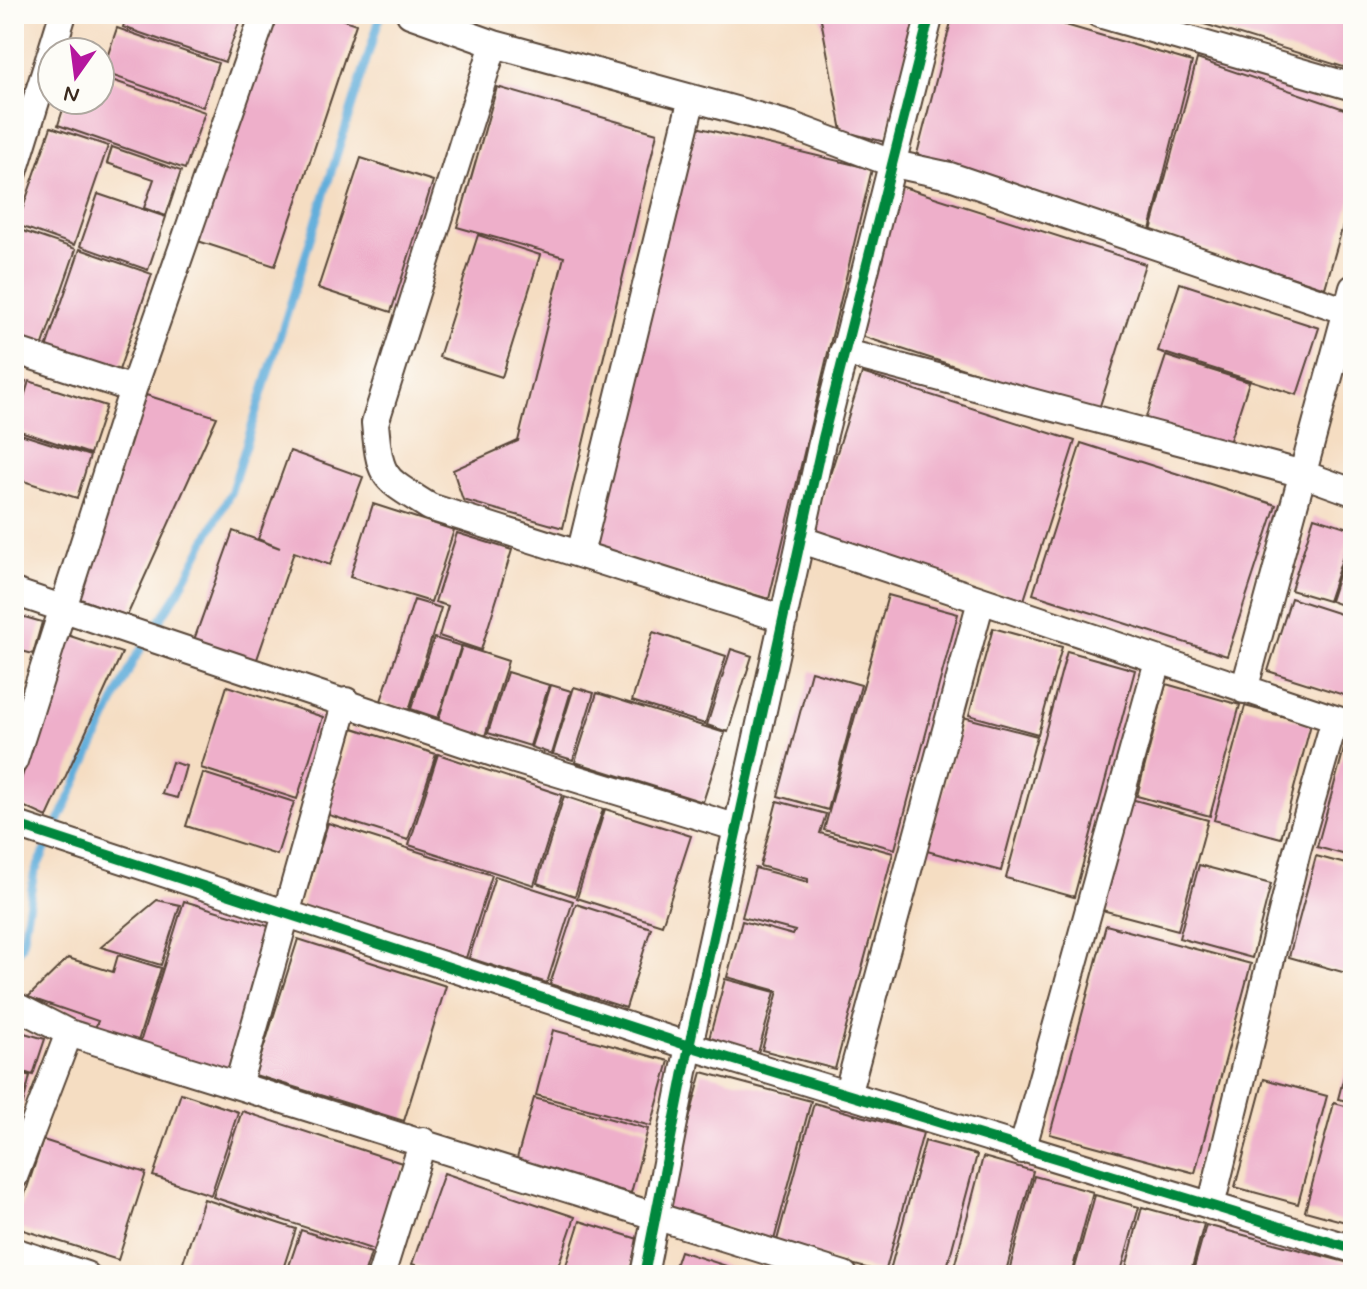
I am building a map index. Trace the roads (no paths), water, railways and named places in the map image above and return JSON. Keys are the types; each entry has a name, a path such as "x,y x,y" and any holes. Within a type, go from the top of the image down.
{"street":[{"path":"14,172 21,122 63,14"},
{"path":"14,761 133,389 264,14"},
{"path":"644,1275 689,1046 843,352 894,164 930,14"},
{"path":"1099,14 1353,87"},
{"path":"414,15 494,44 790,125 894,164 950,176 1351,304 1244,690"},
{"path":"494,44 375,423 377,454 386,479 430,507 784,619"},
{"path":"580,554 692,98"},
{"path":"14,350 133,389"},
{"path":"843,352 1303,474 1353,492"},
{"path":"802,540 1344,722 1297,851 1211,1206"},
{"path":"14,592 346,701 502,756 738,828"},
{"path":"847,1095 981,601"},
{"path":"1022,1150 1158,661"},
{"path":"238,1085 346,701"},
{"path":"21,826 689,1046 1353,1249"},
{"path":"14,1005 69,1033 423,1141 657,1218 844,1275"},
{"path":"14,1177 69,1033"},
{"path":"381,1275 423,1141"},
{"path":"14,1251 86,1275"}],"waterway":[{"path":"14,955 22,946 34,874 134,660 179,591 231,492 381,14"}]}
